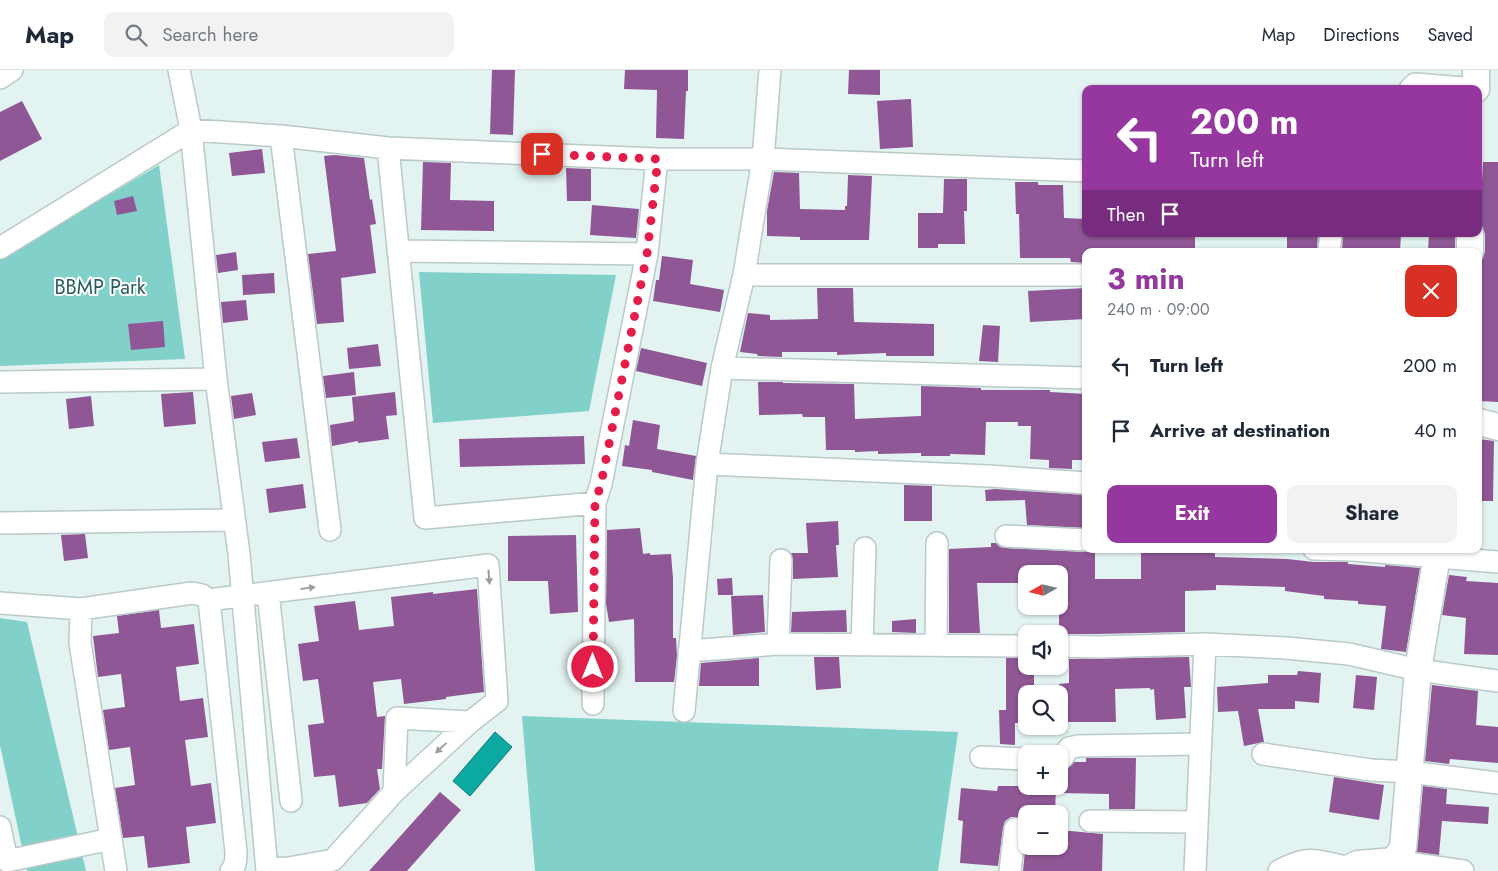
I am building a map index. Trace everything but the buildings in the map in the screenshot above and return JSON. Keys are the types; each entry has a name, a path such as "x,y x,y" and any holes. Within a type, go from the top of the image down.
{"street":[{"path":"0,78 12,70"},
{"path":"0,603 81,609 192,593 202,595 209,600 242,596 268,593 488,565 497,701 470,722 394,792 332,860 267,870 242,596 234,520 216,380 190,130 179,70"},
{"path":"684,711 707,464 722,368 744,275 763,159 770,70"},
{"path":"1476,70 1476,85"},
{"path":"1414,85 1427,85"},
{"path":"0,248 190,130 281,136 388,148 658,159 763,159 1082,171"},
{"path":"281,136 330,530"},
{"path":"388,148 425,518 595,503"},
{"path":"593,704 595,503 601,484 647,254 658,159"},
{"path":"398,251 647,254"},
{"path":"744,275 1082,275"},
{"path":"722,368 1082,378"},
{"path":"0,382 216,380"},
{"path":"1482,423 1498,427"},
{"path":"707,464 979,476 1082,483"},
{"path":"0,523 234,520"},
{"path":"1006,536 1082,540"},
{"path":"936,645 938,543"},
{"path":"862,644 865,548"},
{"path":"1394,861 1403,848 1418,670 1437,553 1498,562"},
{"path":"778,644 781,560"},
{"path":"268,593 291,801"},
{"path":"209,600 236,852 234,868 231,871"},
{"path":"81,609 80,643 116,871"},
{"path":"689,651 778,644 1018,646"},
{"path":"1195,871 1205,644"},
{"path":"1068,646 1205,644 1286,648 1349,654 1418,670 1498,681"},
{"path":"394,792 397,718 470,722"},
{"path":"1068,750 1078,746 1201,744"},
{"path":"1263,754 1371,770 1410,772 1498,783"},
{"path":"981,757 1018,759"},
{"path":"1090,821 1197,822"},
{"path":"0,827 7,862 112,839"},
{"path":"1010,871 1015,829"},
{"path":"1279,871 1294,863 1310,859 1348,869 1358,864 1394,861 1464,871"}],"green space":[{"name":"BBMP Park","path":"159,165 185,359 0,366 0,259"},
{"path":"419,272 616,275 589,411 433,423"},
{"path":"0,618 27,622 86,871 27,871 0,745"},
{"path":"522,716 958,732 938,871 535,871"}],"shaded area":[{"path":"495,732 512,747 470,796 453,781"}],"route":[{"path":"542,154 658,159 647,254 601,484 595,503 593,667"}]}
